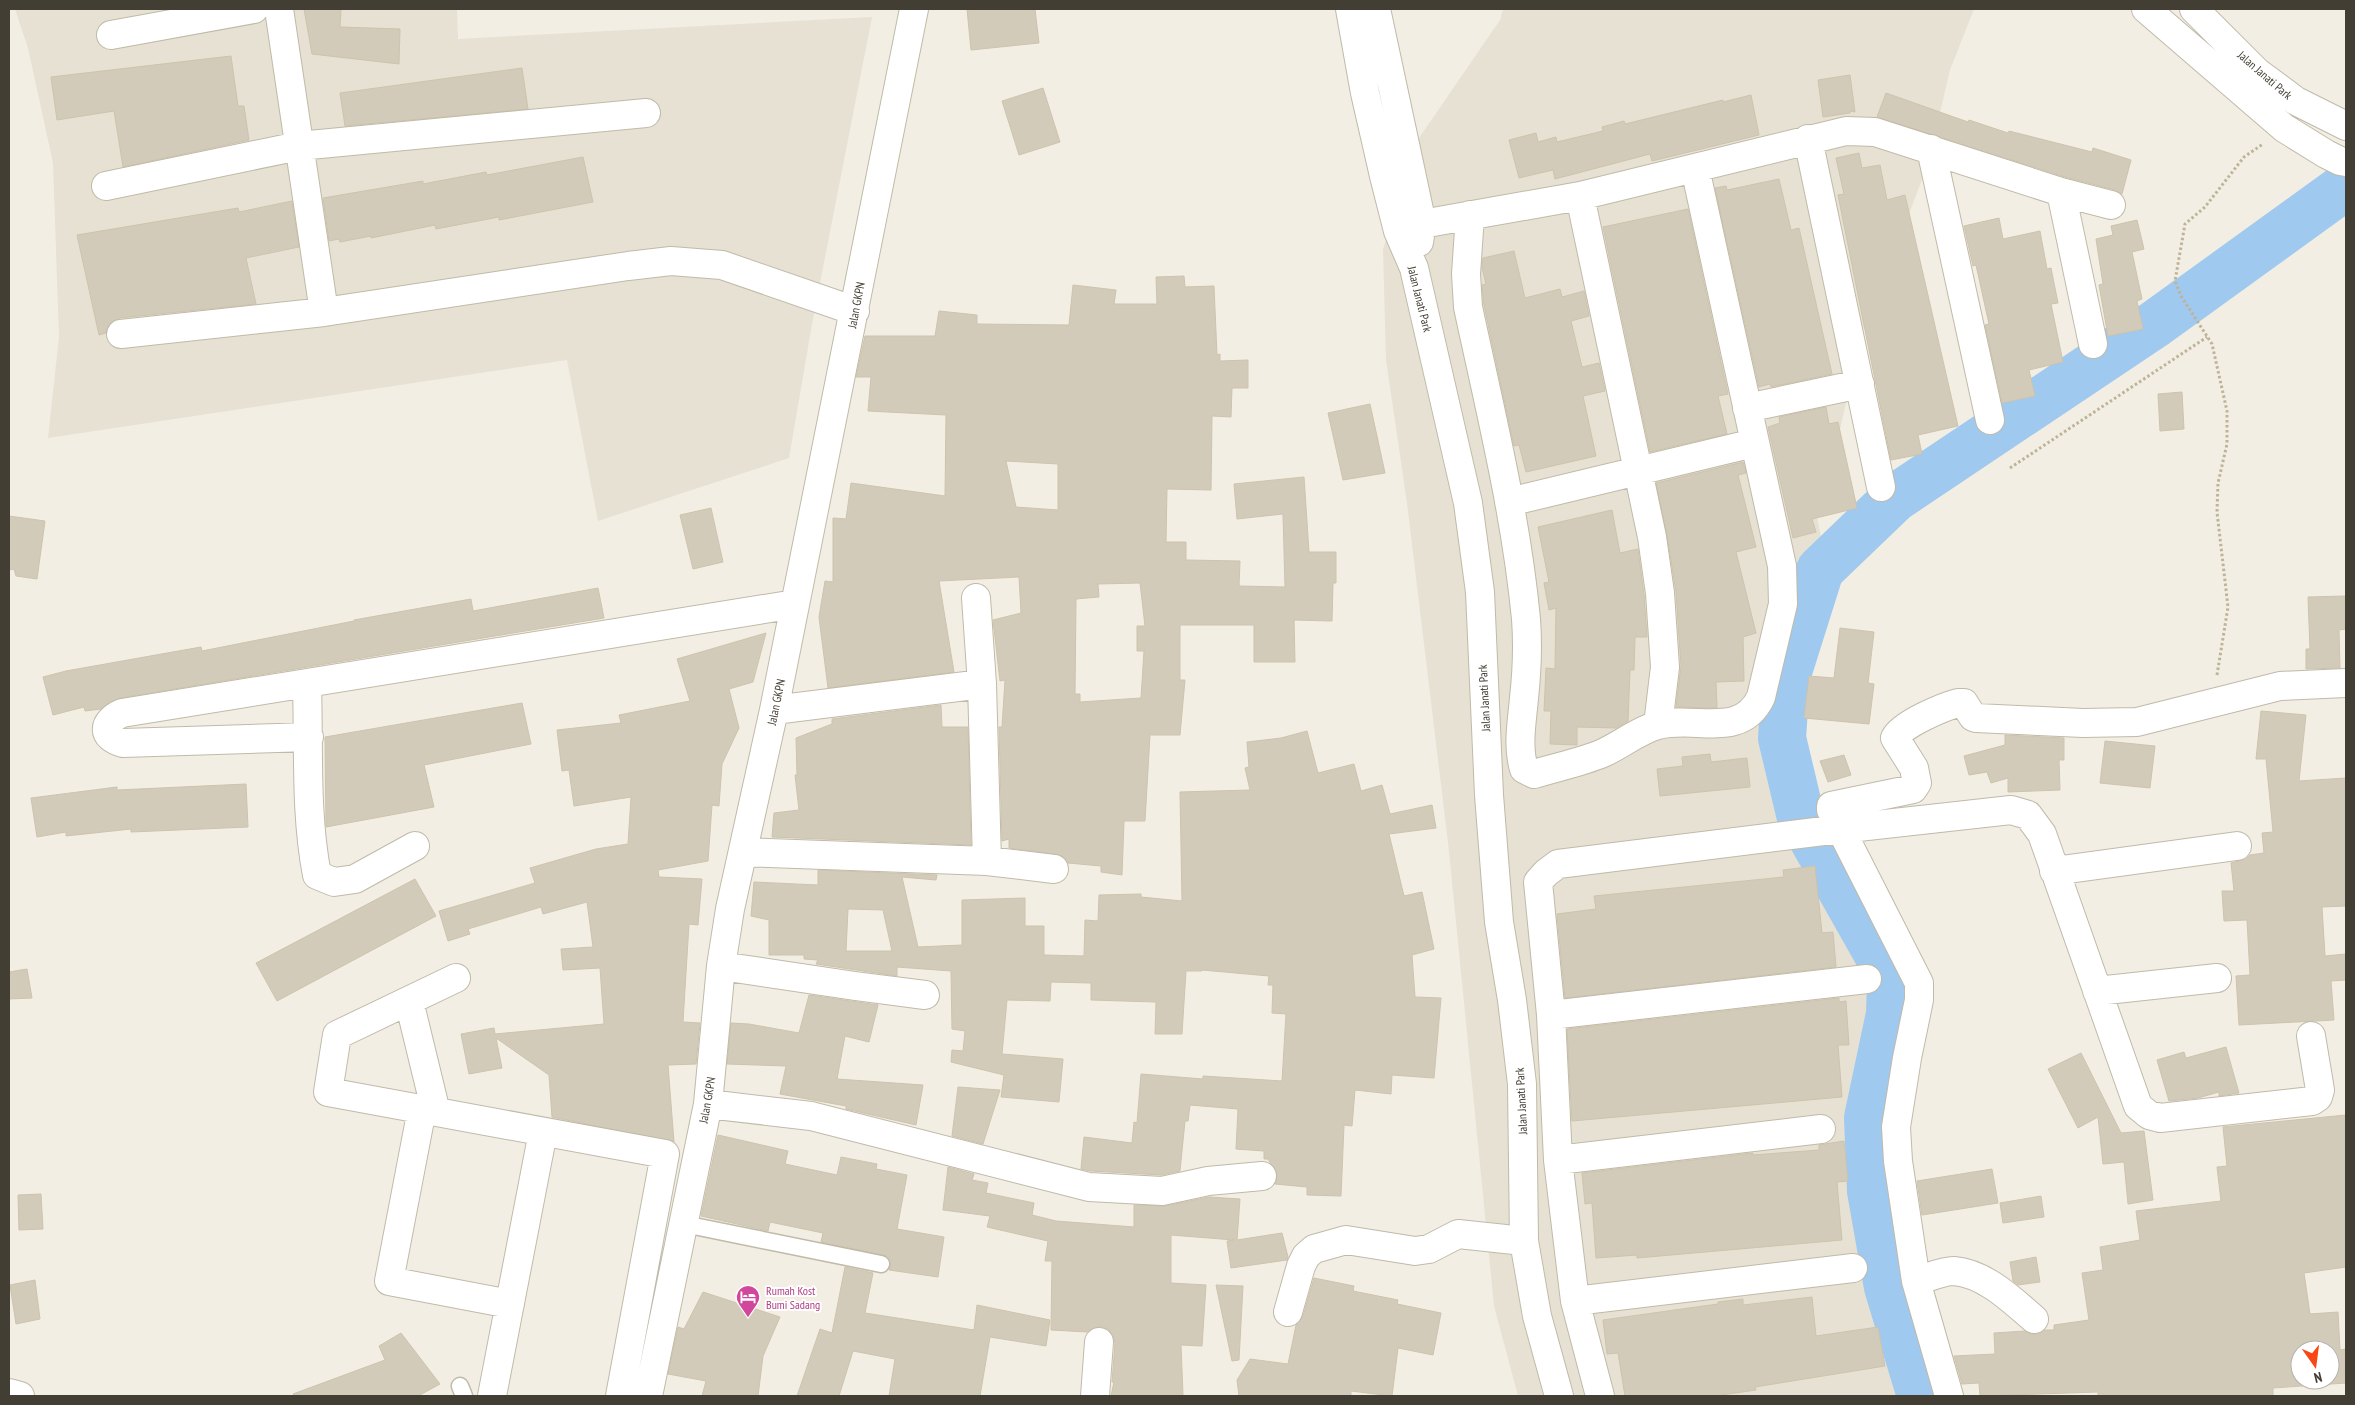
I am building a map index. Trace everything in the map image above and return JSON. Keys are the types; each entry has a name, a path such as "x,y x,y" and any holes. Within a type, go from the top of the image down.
{"street":[{"path":"111,35 254,9"},
{"path":"279,9 324,312"},
{"name":"Jalan GKPN","path":"648,1396 708,1104 721,966 855,311 914,9"},
{"name":"Jalan Janati Park","path":"1350,9 1365,93 1410,227 1414,268 1468,504 1480,592 1493,856 1499,922 1512,1000 1522,1084 1524,1241 1537,1316 1559,1396"},
{"path":"1376,9 1410,227 1580,196 1846,131 1874,132 2061,192 2111,205"},
{"path":"2146,9 2284,128 2326,154 2346,162"},
{"name":"Jalan Janati Park","path":"2194,9 2257,72 2296,101 2346,126"},
{"path":"106,186 299,146 646,113"},
{"path":"1808,139 1881,487"},
{"path":"1931,149 1990,420"},
{"path":"1470,215 1466,274 1468,307 1509,502 1523,595 1528,648 1520,742 1524,769 1534,774 1602,754 1658,725 1688,722 1734,723 1743,719 1756,707 1761,697 1783,604 1782,566 1695,168"},
{"path":"2061,192 2093,344"},
{"path":"1580,196 1652,537 1664,636 1665,667 1658,725"},
{"path":"121,334 324,312 628,266 671,262 722,265 855,311"},
{"path":"1748,408 1860,384"},
{"path":"1509,502 1754,443"},
{"path":"976,598 982,684 987,861"},
{"path":"309,737 123,743 112,740 107,734 107,726 113,718 122,713 307,685 795,604"},
{"path":"1949,1396 1916,1282 1898,1161 1896,1127 1919,1000 1919,983 1835,829 1831,810 1832,806 1913,789 1917,783 1914,768 1895,738 1907,726 1952,704 1964,703 1973,717 1976,718 2083,723 2137,722 2280,686 2346,683"},
{"path":"774,710 982,684"},
{"path":"307,685 311,832 317,875 334,882 355,879 415,846"},
{"path":"1600,1396 1575,1301 1558,1160 1551,1015 1538,882 1558,864 1801,835 1835,829 2011,810 2028,815 2042,834 2138,1106 2149,1115 2160,1118 2312,1101 2318,1097 2320,1090 2312,1036"},
{"path":"2054,871 2237,846"},
{"path":"743,852 987,861 1054,869"},
{"path":"721,966 925,995"},
{"path":"456,978 337,1035 328,1092 665,1154 620,1396"},
{"path":"2097,991 2217,978"},
{"path":"1551,1015 1868,979"},
{"path":"409,1001 429,1111 389,1281 510,1304"},
{"path":"708,1104 812,1116 1089,1188 1162,1191 1208,1181 1262,1176"},
{"path":"1558,1160 1821,1129"},
{"path":"492,1396 543,1132"},
{"path":"1288,1312 1301,1266 1306,1256 1314,1249 1346,1240 1415,1251 1428,1248 1458,1234 1524,1241"},
{"path":"1575,1301 1852,1268"},
{"path":"1916,1282 1953,1271 1980,1279 2007,1296 2034,1319"},
{"path":"1095,1396 1099,1342"},
{"path":"9,1393 20,1396"}],"lane":[{"path":"684,1224 881,1264"}],"path":[{"path":"2212,702 2228,607 2217,512 2218,483 2228,428 2227,411 2212,344 2181,296 2175,281 2185,224 2205,206 2244,157 2284,128"},
{"path":"2010,468 2207,337"}],"shaded area":[{"path":"15,9 457,9 458,39 872,17 812,324 789,458 598,521 567,360 48,438 59,337 53,163 28,48"},
{"path":"1503,9 1974,9 1950,70 1928,164 1902,232 1875,280 1836,446 1816,511 1821,537 1799,567 1774,665 1766,710 1763,751 1784,803 1798,849 1867,960 1878,994 1852,1128 1868,1282 1898,1396 1518,1396 1494,1306 1449,851 1407,503 1386,360 1383,249 1419,138 1500,20"}],"building":[{"path":"304,9 341,9 340,27 400,29 399,64 312,54"},
{"path":"967,9 1035,9 1039,43 971,50"},
{"path":"231,56 238,106 244,106 249,140 123,167 114,111 57,120 51,77"},
{"path":"522,68 528,109 345,126 340,93"},
{"path":"1850,75 1855,112 1850,111 1850,113 1823,117 1818,80"},
{"path":"1043,88 1060,142 1019,155 1002,101"},
{"path":"1886,93 1968,122 1969,120 2008,133 2009,131 2092,152 2093,148 2131,160 2122,194 2115,190 2065,177 1877,117"},
{"path":"1751,95 1759,135 1652,161 1650,154 1555,179 1553,170 1519,178 1509,140 1536,133 1538,142 1556,137 1557,142 1603,131 1602,127 1624,121 1625,124"},
{"path":"1859,153 1862,168 1880,165 1887,200 1905,195 1958,426 1918,435 1922,454 1891,460 1838,195 1844,194 1836,158"},
{"path":"583,157 593,202 499,220 499,217 436,229 435,225 371,238 371,236 340,242 339,239 329,241 323,198 423,181 423,184 486,172 487,175"},
{"path":"1779,179 1791,230 1799,228 1832,374 1771,387 1770,384 1759,387 1715,188 1726,186 1727,190"},
{"path":"292,201 299,247 246,258 256,304 119,318 111,322 106,333 99,335 77,235 238,208 239,212"},
{"path":"1688,209 1728,394 1718,396 1727,434 1650,452 1603,227"},
{"path":"1999,218 2003,239 2040,231 2047,269 2051,268 2058,303 2051,304 2063,362 2029,370 2035,396 2002,403 1985,325 1989,324 1976,265 1973,266 1964,226"},
{"path":"2137,220 2144,249 2132,252 2142,299 2137,301 2143,329 2108,336 2099,285 2103,284 2096,239 2113,235 2111,226"},
{"path":"1514,251 1525,298 1560,289 1562,297 1584,291 1589,316 1571,321 1582,367 1599,363 1605,391 1583,396 1596,456 1526,472 1519,445 1514,446 1484,305 1482,285 1486,284 1482,268 1483,258"},
{"path":"1184,276 1185,287 1214,286 1217,355 1220,354 1220,361 1248,360 1248,388 1232,388 1231,417 1212,416 1211,490 1167,489 1166,542 1186,542 1186,560 1240,561 1239,586 1285,587 1283,514 1237,519 1234,484 1304,477 1309,552 1336,552 1336,583 1333,583 1332,621 1294,620 1295,662 1254,662 1254,625 1180,625 1180,680 1185,680 1180,735 1150,735 1145,821 1124,821 1122,875 1101,872 1101,866 1068,863 1064,857 1056,854 1009,848 1009,839 1002,841 999,727 1002,727 1005,680 1000,681 993,620 1021,613 1019,577 939,581 954,672 828,688 819,617 825,581 833,582 833,518 846,519 851,483 945,496 946,415 868,411 871,377 856,377 865,336 935,336 939,311 977,315 977,324 1069,325 1073,285 1116,290 1114,304 1157,304 1156,277","holes":["1006,461 1058,464 1058,510 1016,507","1140,583 1145,626 1137,626 1137,651 1144,651 1141,698 1080,702 1080,694 1075,694 1076,599 1099,597 1098,584"]},
{"path":"2182,392 2184,429 2160,431 2158,394"},
{"path":"1370,404 1385,473 1343,480 1328,413"},
{"path":"1826,407 1829,424 1838,422 1857,508 1812,519 1816,532 1793,538 1768,427 1780,423 1779,417"},
{"path":"1743,462 1746,473 1738,475 1756,547 1736,552 1756,633 1743,637 1744,681 1716,682 1717,708 1676,707 1681,666 1676,592 1656,483"},
{"path":"711,508 723,562 693,569 680,515"},
{"path":"1612,510 1620,553 1638,549 1644,595 1647,637 1635,637 1634,670 1630,670 1628,721 1616,728 1577,727 1577,745 1550,744 1551,711 1544,711 1546,668 1555,669 1556,608 1549,610 1544,583 1549,582 1538,527"},
{"path":"9,516 45,521 37,579 16,576 14,569 9,570"},
{"path":"598,588 604,618 120,698 101,709 85,711 84,707 53,715 43,677 66,671 201,647 202,651 354,620 471,599 473,611"},
{"path":"2346,596 2346,629 2339,630 2340,668 2306,669 2306,649 2310,649 2308,597"},
{"path":"1840,628 1874,632 1868,683 1874,684 1869,724 1804,718 1809,676 1834,678"},
{"path":"766,633 753,682 729,689 739,728 722,764 719,806 712,805 708,861 658,870 659,877 702,879 698,925 689,924 683,1022 700,1023 696,1064 668,1065 674,1142 552,1117 549,1075 496,1038 502,1068 469,1074 461,1034 494,1028 495,1034 604,1024 600,968 563,970 561,949 593,947 587,902 543,914 541,907 468,929 470,934 448,941 439,911 535,883 530,868 596,849 628,844 631,797 574,806 569,770 562,771 557,730 621,723 619,715 690,701 677,659"},
{"path":"522,703 531,744 424,765 434,807 326,827 325,737"},
{"path":"941,705 942,727 968,727 971,845 772,837 774,813 799,810 795,775 797,775 796,738 832,724 832,719"},
{"path":"2261,711 2306,715 2299,781 2346,778 2346,906 2322,907 2325,956 2346,954 2346,980 2331,981 2334,1020 2239,1025 2236,976 2250,975 2247,920 2224,921 2222,891 2234,891 2231,863 2246,859 2250,855 2264,853 2262,833 2273,832 2266,759 2256,759"},
{"path":"1307,731 1318,773 1354,764 1361,791 1382,785 1390,814 1432,805 1436,828 1389,834 1404,896 1422,892 1434,949 1412,955 1415,997 1441,998 1434,1078 1392,1075 1391,1094 1355,1090 1352,1126 1344,1125 1341,1196 1307,1195 1307,1187 1275,1184 1277,1174 1268,1159 1264,1159 1264,1151 1236,1149 1238,1109 1190,1105 1188,1121 1185,1121 1180,1171 1161,1175 1081,1169 1084,1137 1132,1143 1134,1122 1137,1123 1141,1074 1203,1079 1203,1076 1282,1081 1286,1014 1272,1013 1273,985 1268,985 1269,976 1202,970 1186,971 1182,1034 1155,1034 1156,1002 1091,1000 1091,983 1051,982 1050,1001 1007,1000 1002,1054 1063,1059 1059,1102 1001,1097 1004,1075 951,1062 952,1050 963,1051 965,1031 952,1029 951,971 897,967 897,976 816,964 818,960 804,959 804,955 769,955 769,920 751,916 754,882 818,885 818,870 937,875 936,880 902,877 918,947 962,945 962,900 1025,898 1025,926 1044,926 1044,955 1084,956 1085,920 1098,921 1099,895 1141,894 1141,897 1182,901 1180,792 1250,790 1245,768 1249,767 1247,742 1281,738","holes":["848,909 883,910 892,951 846,951"]},
{"path":"2005,735 2064,738 2064,760 2059,760 2060,790 2008,792 2008,778 1991,783 1987,772 1969,775 1964,756 2005,745"},
{"path":"2105,741 2155,746 2150,788 2100,783"},
{"path":"1710,754 1711,762 1747,758 1750,787 1660,796 1657,769 1683,766 1682,757"},
{"path":"1844,755 1851,775 1828,782 1820,761"},
{"path":"246,784 248,827 131,832 131,829 66,836 66,832 37,837 31,798 117,787 117,790"},
{"path":"1815,866 1822,933 1833,932 1836,967 1565,998 1557,914 1596,909 1594,896 1784,877 1783,870"},
{"path":"415,879 436,916 277,1001 256,963"},
{"path":"27,969 32,998 9,999 9,972"},
{"path":"809,995 878,1005 869,1042 845,1036 837,1079 923,1085 916,1125 846,1109 846,1106 780,1094 786,1066 727,1064 731,1023 749,1024 799,1033"},
{"path":"1839,998 1839,1002 1846,1001 1849,1045 1838,1045 1842,1097 1572,1121 1567,1029"},
{"path":"2226,1047 2239,1093 2219,1096 2219,1092 2198,1098 2169,1101 2157,1060 2184,1052 2186,1058"},
{"path":"2081,1053 2121,1133 2144,1131 2153,1200 2128,1204 2124,1162 2103,1164 2098,1117 2078,1128 2048,1069"},
{"path":"958,1087 1000,1090 983,1144 952,1136"},
{"path":"2346,1115 2346,1267 2304,1273 2310,1314 2338,1312 2339,1340 2290,1340 2290,1387 2273,1388 2273,1396 2098,1396 2098,1392 1980,1396 1979,1383 1962,1384 1954,1356 1995,1354 1994,1333 2025,1331 2031,1334 2039,1334 2044,1330 2054,1330 2054,1325 2089,1320 2082,1273 2103,1270 2100,1247 2140,1240 2136,1211 2221,1201 2217,1167 2227,1166 2223,1127"},
{"path":"718,1135 788,1151 785,1164 837,1175 841,1157 877,1164 876,1169 907,1175 897,1229 944,1237 938,1277 889,1270 891,1261 887,1256 821,1242 823,1233 770,1222 768,1231 701,1216"},
{"path":"1844,1141 1848,1181 1837,1182 1842,1240 1637,1258 1637,1255 1596,1258 1592,1203 1585,1204 1582,1173 1753,1153 1753,1155 1819,1150 1819,1145"},
{"path":"948,1167 974,1174 972,1180 988,1183 986,1193 1034,1203 1032,1215 1056,1221 1134,1227 1134,1205 1165,1206 1209,1197 1240,1199 1237,1240 1282,1233 1288,1257 1287,1260 1231,1268 1227,1241 1234,1240 1171,1235 1171,1283 1206,1285 1202,1346 1181,1345 1183,1396 1111,1396 1114,1382 1112,1382 1115,1343 1108,1329 1100,1326 1087,1332 1051,1330 1052,1261 1045,1261 1048,1241 987,1227 990,1216 943,1210"},
{"path":"1992,1169 1998,1203 1922,1215 1917,1181"},
{"path":"41,1194 43,1229 19,1230 18,1195"},
{"path":"2041,1196 2044,1217 2003,1223 2000,1203"},
{"path":"2036,1257 2040,1282 2018,1285 2013,1281 2010,1262"},
{"path":"845,1267 873,1273 865,1313 974,1330 977,1305 1050,1320 1046,1346 990,1337 980,1396 889,1396 895,1359 853,1351 839,1396 797,1396 820,1329 832,1333"},
{"path":"1314,1278 1354,1286 1353,1291 1398,1300 1397,1304 1441,1313 1433,1355 1398,1348 1392,1396 1351,1391 1351,1396 1239,1396 1237,1380 1250,1359 1288,1364 1296,1325 1303,1316"},
{"path":"35,1280 40,1319 16,1324 10,1285"},
{"path":"1216,1285 1243,1286 1239,1360 1232,1361"},
{"path":"703,1292 780,1317 763,1356 758,1396 702,1396 706,1381 668,1374 678,1327 684,1329"},
{"path":"1812,1297 1816,1336 1878,1327 1885,1366 1755,1387 1756,1390 1714,1396 1625,1396 1618,1353 1607,1354 1603,1320 1743,1299 1743,1305"},
{"path":"401,1333 440,1384 418,1396 294,1396 293,1394 385,1360 379,1346"},
{"path":"2346,1349 2346,1383 2340,1383 2340,1350"}],"waterway":[{"path":"1921,1396 1888,1287 1871,1191 1868,1118 1890,1014 1891,983 1884,965 1801,818 1782,738 1786,678 1820,570 1895,498 2155,324 2346,186"}],"place":[{"name":"Rumah Kost Bumi Sadang","path":"748,1318"}]}
